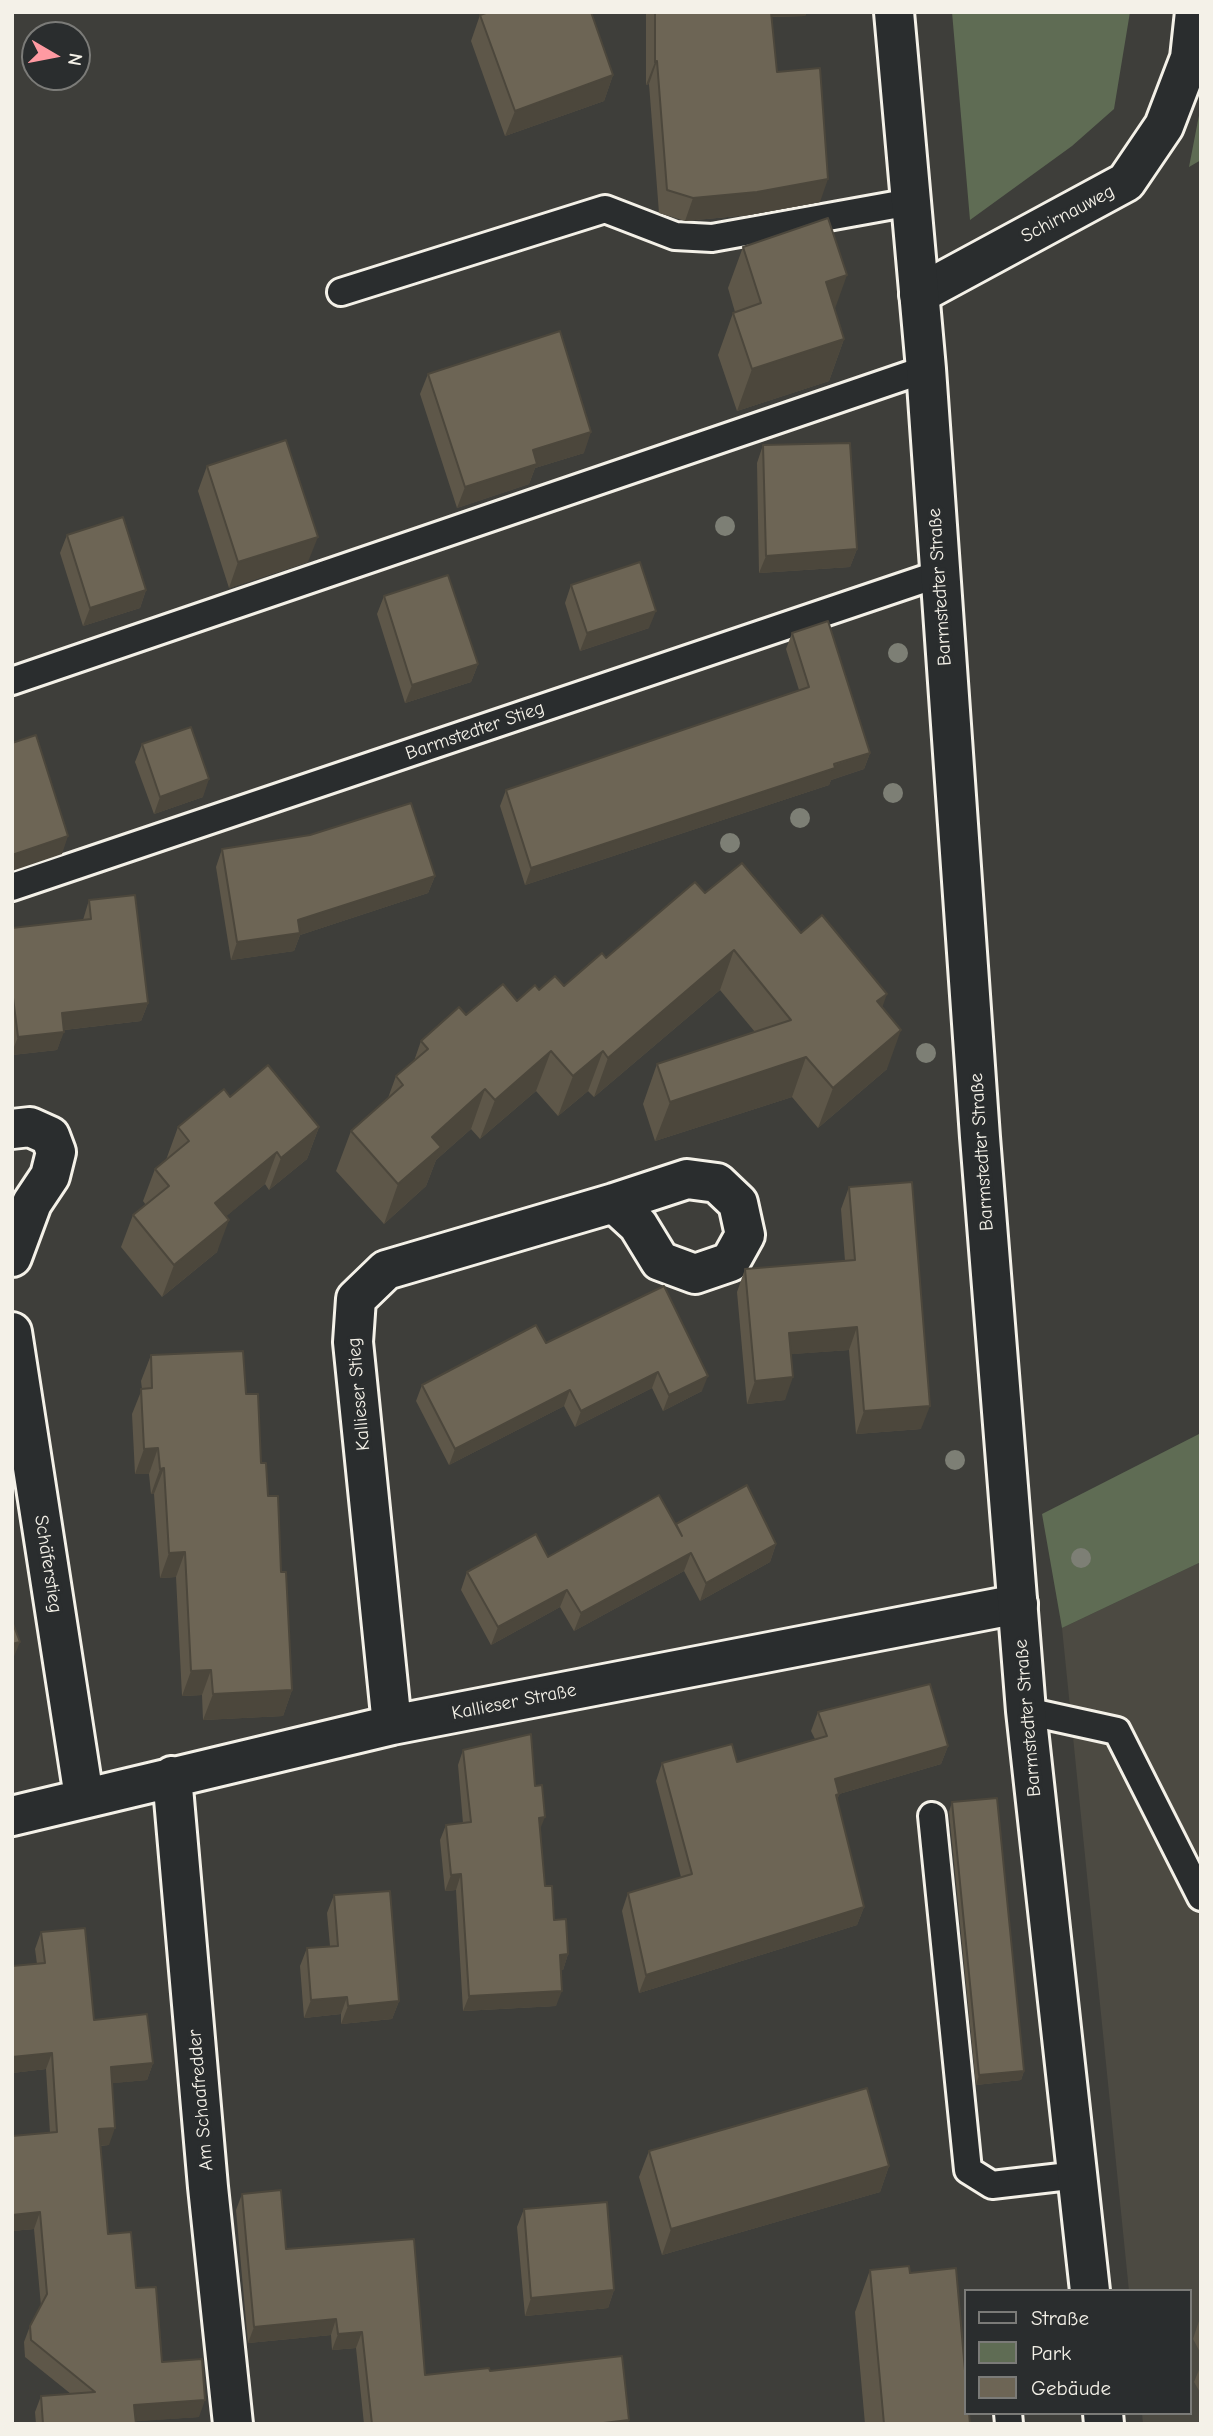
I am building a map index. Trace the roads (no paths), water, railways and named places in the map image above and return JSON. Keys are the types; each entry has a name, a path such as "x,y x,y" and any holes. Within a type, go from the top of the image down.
{"street":[{"name":"Barmstedter Straße","path":"894,12 926,369 980,1137 1026,1711 1090,2289"},
{"name":"Schirnauweg","path":"919,294 1126,183 1164,126 1190,58 1195,12"},
{"path":"12,1129 30,1127 50,1136 56,1152 50,1176 32,1203 12,1257"},
{"name":"Kallieser Stieg","path":"392,1726 353,1342 356,1299 386,1270 614,1203"},
{"name":"Schäferstieg","path":"12,1332 84,1797"},
{"name":"Kallieser Straße","path":"12,1816 392,1726 1018,1604"},
{"name":"Am Schaafredder","path":"172,1776 208,2187 233,2424"}],"lane":[{"path":"341,292 605,209 675,236 712,238 911,202"},
{"path":"12,681 926,369"},
{"name":"Barmstedter Stieg","path":"12,887 939,574"},
{"path":"1026,1711 1117,1731 1201,1897"},
{"path":"932,1816 968,2170 992,2185 1078,2175"}]}
